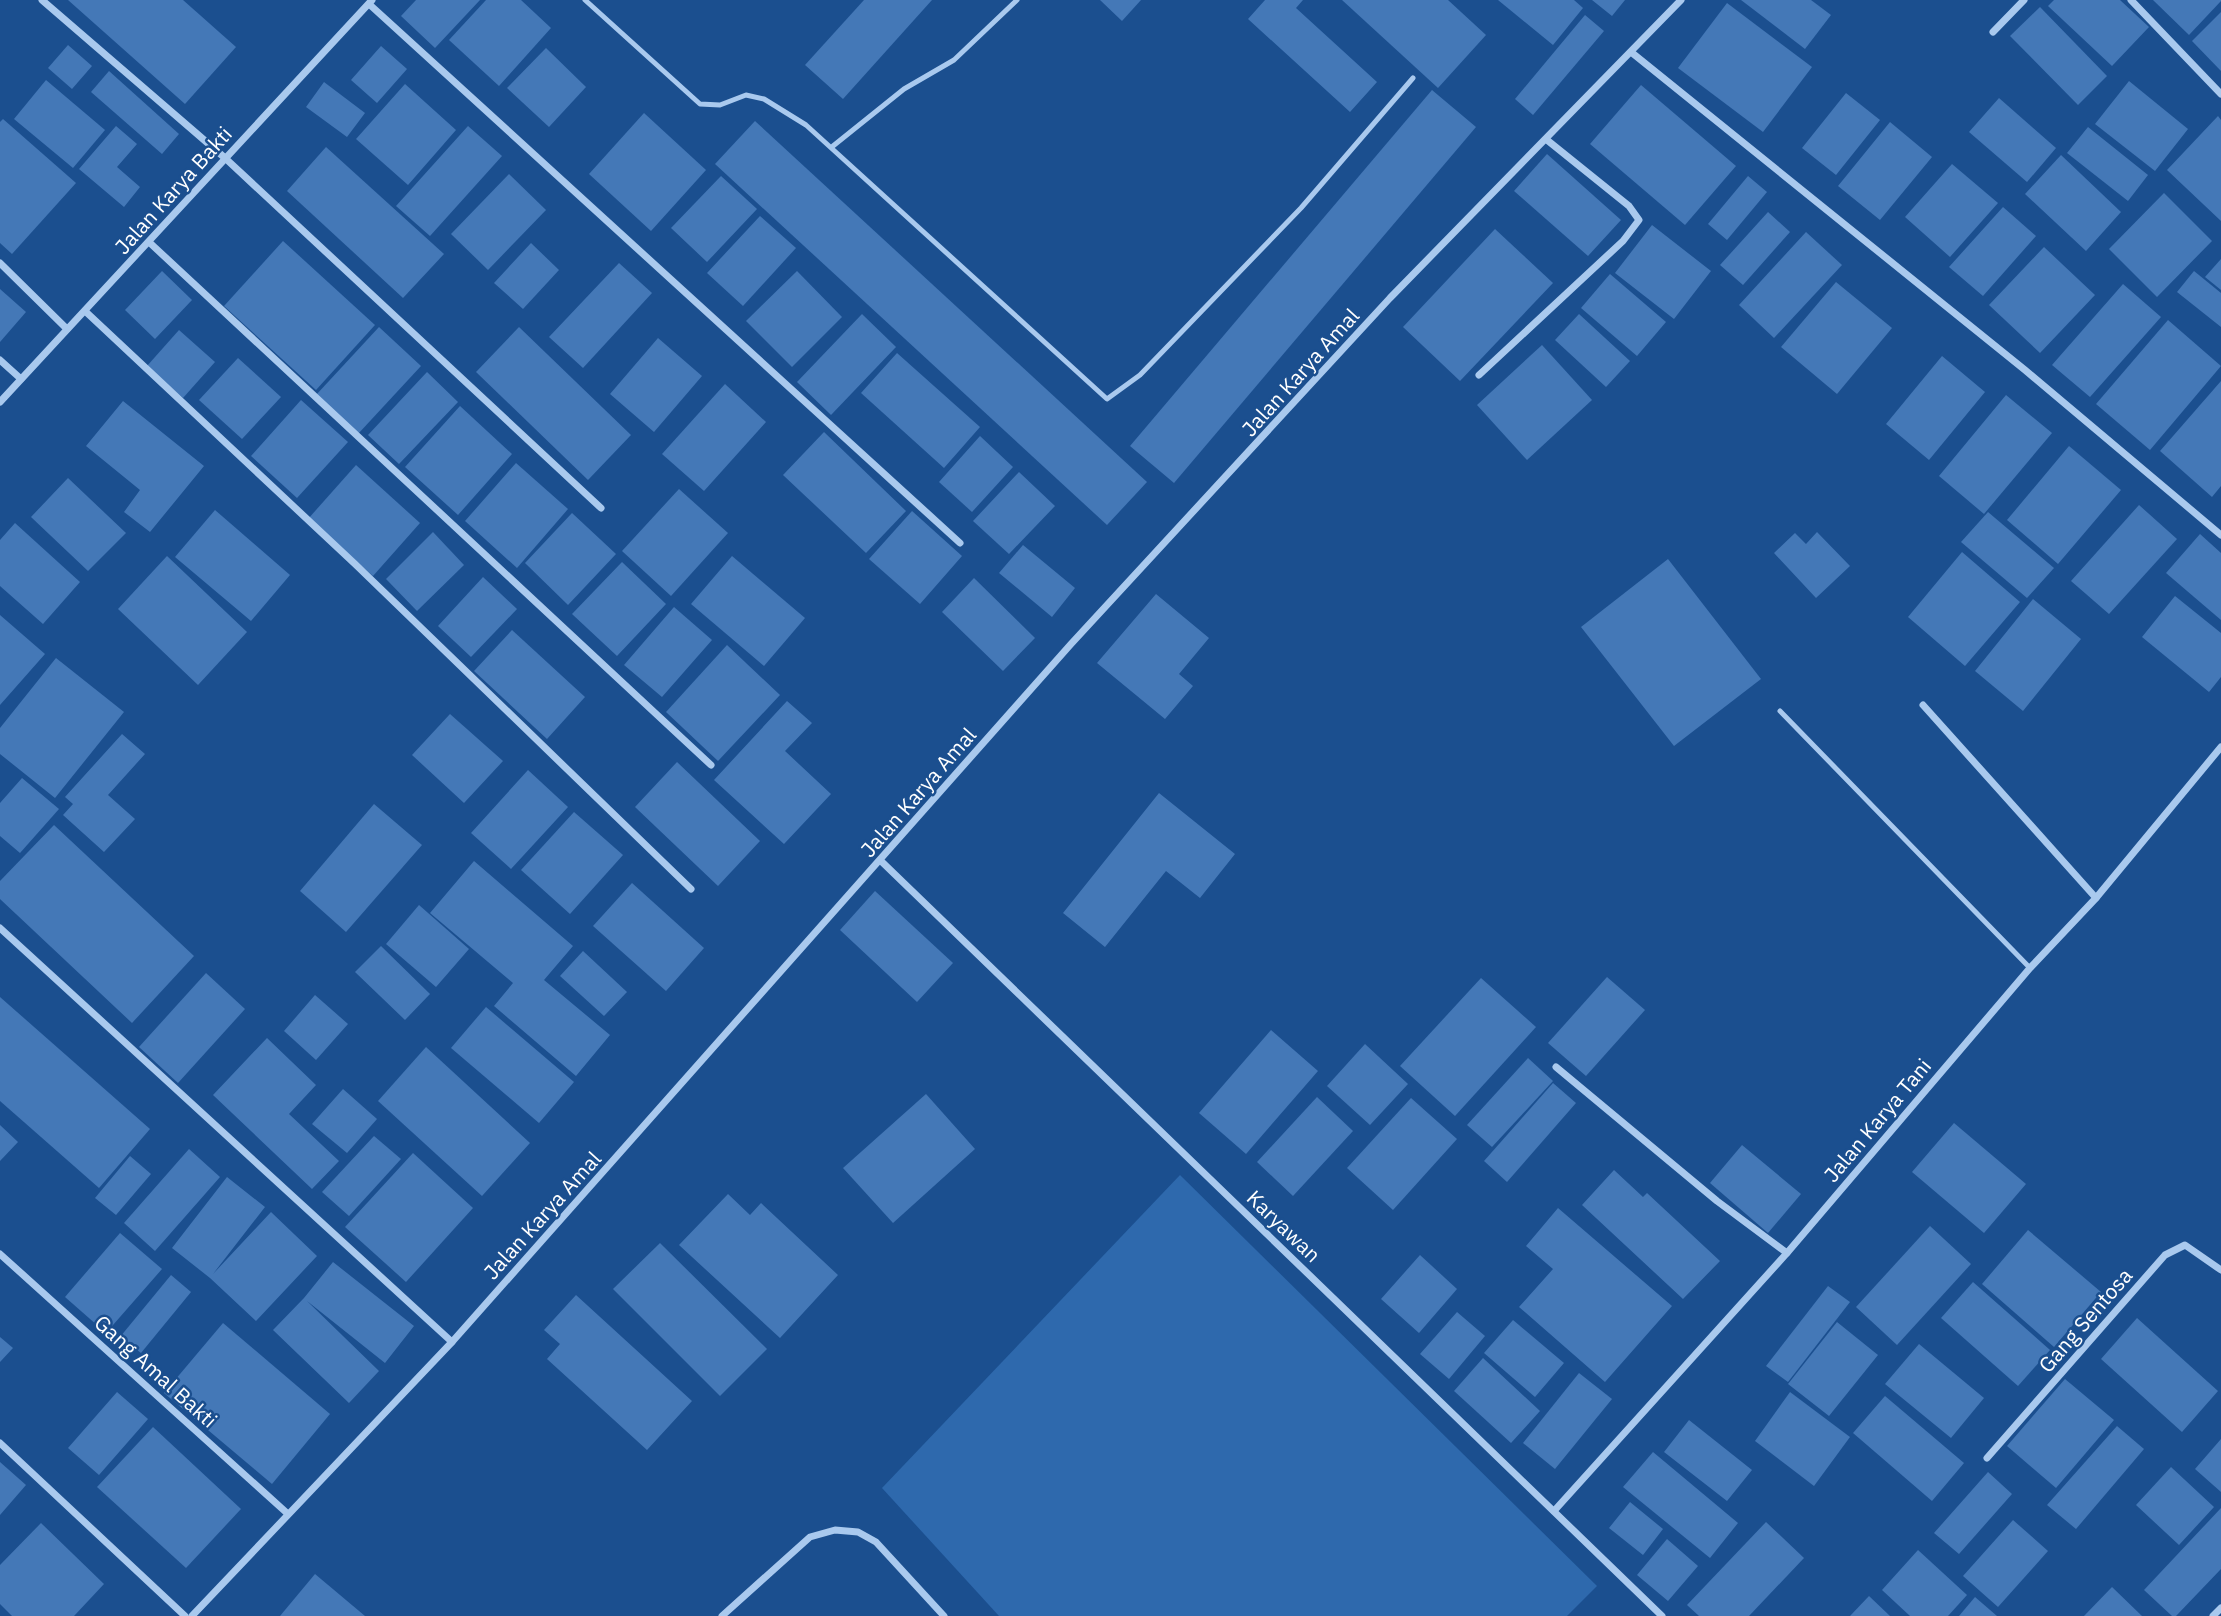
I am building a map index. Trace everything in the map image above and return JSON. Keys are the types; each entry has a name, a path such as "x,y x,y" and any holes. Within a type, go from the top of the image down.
{"street":[{"path":"43,0 226,158 601,508"},
{"name":"Jalan Karya Amal","path":"192,1616 452,1342 1071,644 1390,298 1681,0"},
{"path":"1993,32 2024,0"},
{"path":"2131,0 2221,94"},
{"path":"370,2 960,543"},
{"name":"Jalan Karya Bakti","path":"0,402 150,243 370,2"},
{"path":"1631,52 2025,370 2221,535"},
{"path":"1479,374 1623,241 1639,220 1629,206 1547,140"},
{"path":"150,243 711,765"},
{"path":"0,263 67,329"},
{"path":"85,311 355,564 691,889"},
{"path":"0,360 21,379"},
{"path":"1923,705 2096,898"},
{"name":"Jalan Karya Tani","path":"1554,1511 1787,1253 2030,968 2096,898 2221,747"},
{"name":"Karyawan","path":"881,861 1662,1616"},
{"path":"0,928 452,1342"},
{"path":"1556,1067 1717,1201 1787,1253"},
{"name":"Gang Sentosa","path":"1987,1458 2165,1255 2185,1245 2221,1270"},
{"name":"Gang Amal Bakti","path":"0,1254 289,1514"},
{"path":"0,1443 185,1616"},
{"path":"722,1616 810,1537 835,1530 859,1532 876,1542 944,1616"},
{"path":"2213,1616 2221,1608"}],"lane":[{"path":"585,0 700,104 720,105 746,95 764,99 786,110 833,146 984,289 1107,399 1140,374 1301,208 1413,78"},
{"path":"833,146 904,89 954,60 1017,0"},
{"path":"1780,711 2030,968"}],"shaded area":[{"path":"1180,1175 1597,1586 1567,1616 999,1616 882,1488"}],"building":[{"path":"68,0 183,0 236,47 185,104"},
{"path":"416,0 480,0 435,48 401,16"},
{"path":"486,0 521,0 551,28 499,86 449,40"},
{"path":"864,0 932,0 843,99 805,65"},
{"path":"1100,0 1141,0 1122,21"},
{"path":"1265,0 1303,0 1296,8 1377,82 1350,112 1248,19"},
{"path":"1342,0 1448,0 1486,35 1438,88"},
{"path":"1498,0 1574,0 1583,8 1553,45"},
{"path":"1592,0 1625,0 1612,16"},
{"path":"1741,0 1811,0 1831,15 1805,49"},
{"path":"2054,0 2120,0 2149,27 2112,66 2048,6"},
{"path":"2153,0 2221,0 2221,1 2189,35"},
{"path":"1727,3 1812,67 1763,132 1678,68"},
{"path":"2040,7 2107,76 2078,105 2010,36"},
{"path":"2221,12 2221,71 2192,41"},
{"path":"1585,15 1604,31 1533,115 1515,99"},
{"path":"68,45 92,66 72,89 48,68"},
{"path":"381,46 407,69 377,103 351,80"},
{"path":"546,48 586,87 549,127 507,88"},
{"path":"109,71 179,134 162,154 91,92"},
{"path":"46,80 105,130 73,168 14,119"},
{"path":"2129,81 2188,129 2155,171 2095,124"},
{"path":"324,82 365,113 347,137 306,107"},
{"path":"405,84 456,130 408,185 356,139"},
{"path":"1641,85 1736,166 1685,225 1590,144"},
{"path":"1432,90 1476,127 1174,483 1130,446"},
{"path":"1846,93 1880,120 1836,175 1802,148"},
{"path":"1999,98 2056,148 2027,182 1969,132"},
{"path":"644,113 706,170 651,231 589,174"},
{"path":"2218,116 2221,120 2221,221 2167,170"},
{"path":"3,119 76,183 12,254 0,243 0,122"},
{"path":"755,121 1147,482 1107,525 715,164"},
{"path":"1890,122 1932,157 1880,220 1838,186"},
{"path":"116,126 137,144 117,167 140,187 124,207 79,169"},
{"path":"468,126 502,156 430,236 396,206"},
{"path":"2088,127 2148,175 2128,201 2067,153"},
{"path":"326,147 444,254 403,298 287,191"},
{"path":"1547,154 1621,220 1588,256 1514,191"},
{"path":"2061,155 2121,212 2086,251 2025,194"},
{"path":"1952,164 1998,203 1950,257 1905,217"},
{"path":"509,174 546,210 488,270 451,234"},
{"path":"721,176 757,209 707,262 671,228"},
{"path":"1748,176 1767,192 1727,240 1708,224"},
{"path":"2164,193 2212,241 2157,297 2109,249"},
{"path":"2003,207 2036,236 1983,296 1949,267"},
{"path":"1768,212 1790,232 1743,285 1720,265"},
{"path":"760,216 796,248 743,306 707,273"},
{"path":"1652,225 1711,271 1674,319 1615,273"},
{"path":"1495,229 1553,283 1460,381 1403,327"},
{"path":"1806,232 1842,265 1774,338 1739,305"},
{"path":"283,241 375,325 316,390 224,306"},
{"path":"531,243 559,270 523,309 494,283"},
{"path":"2044,247 2095,295 2040,353 1989,305"},
{"path":"2221,259 2221,290 2205,277"},
{"path":"619,263 652,293 583,368 549,337"},
{"path":"162,271 192,300 155,339 125,310"},
{"path":"797,271 842,317 792,367 746,321"},
{"path":"2194,271 2221,293 2221,327 2177,292"},
{"path":"1610,274 1666,322 1637,356 1581,308"},
{"path":"1836,282 1892,328 1837,394 1781,347"},
{"path":"2123,284 2161,317 2090,397 2052,365"},
{"path":"0,289 26,312 0,342"},
{"path":"862,314 896,347 831,415 797,382"},
{"path":"1579,314 1630,361 1606,387 1555,340"},
{"path":"2168,320 2221,366 2150,450 2096,404"},
{"path":"379,327 421,366 358,434 316,395"},
{"path":"519,327 631,435 588,480 476,372"},
{"path":"179,330 215,362 183,398 147,366"},
{"path":"658,338 702,376 654,432 610,394"},
{"path":"1542,345 1592,400 1527,460 1477,405"},
{"path":"897,353 980,427 944,468 861,393"},
{"path":"1942,356 1985,392 1929,460 1886,424"},
{"path":"238,358 281,397 242,439 199,400"},
{"path":"427,372 458,402 399,464 368,435"},
{"path":"2221,381 2221,486 2212,497 2160,451"},
{"path":"725,384 766,422 704,491 662,454"},
{"path":"2006,395 2052,433 1984,514 1939,476"},
{"path":"301,400 348,442 297,498 251,456"},
{"path":"123,401 204,466 150,532 124,512 140,490 86,446"},
{"path":"460,406 512,454 458,515 405,467"},
{"path":"824,432 906,511 866,553 783,475"},
{"path":"980,436 1013,467 972,512 939,482"},
{"path":"2069,446 2121,490 2058,564 2007,520"},
{"path":"516,463 568,509 517,568 465,521"},
{"path":"356,465 420,523 373,576 308,519"},
{"path":"1019,472 1055,506 1009,554 973,521"},
{"path":"68,478 126,533 88,571 31,517"},
{"path":"679,489 728,533 671,596 622,551"},
{"path":"2139,505 2177,539 2109,614 2071,581"},
{"path":"215,510 290,575 251,621 175,557"},
{"path":"912,511 962,556 920,604 869,559"},
{"path":"1988,512 2054,568 2027,598 1961,542"},
{"path":"572,513 616,554 568,605 525,563"},
{"path":"15,523 80,582 43,624 0,586 0,540"},
{"path":"433,532 464,565 417,611 386,579"},
{"path":"1817,532 1850,566 1816,598 1774,553 1795,533 1806,544"},
{"path":"2200,534 2221,553 2221,620 2166,573"},
{"path":"1023,545 1075,588 1052,617 999,573"},
{"path":"1962,552 2020,602 1965,666 1908,617"},
{"path":"167,556 247,632 198,685 118,609"},
{"path":"732,556 805,618 764,666 691,604"},
{"path":"1668,559 1761,679 1674,746 1581,627"},
{"path":"622,562 666,604 617,656 572,614"},
{"path":"483,577 517,609 471,657 438,626"},
{"path":"974,578 1035,638 1003,671 942,612"},
{"path":"1156,594 1209,638 1179,674 1193,686 1165,719 1097,663"},
{"path":"2175,596 2221,633 2221,677 2209,692 2142,637"},
{"path":"2033,599 2081,639 2023,711 1975,671"},
{"path":"674,607 712,640 662,697 624,665"},
{"path":"0,615 45,654 0,705"},
{"path":"512,630 585,697 547,739 474,671"},
{"path":"727,645 780,695 718,761 666,712"},
{"path":"56,658 124,712 55,798 0,754 0,728"},
{"path":"787,701 812,723 785,751 831,794 784,844 714,780"},
{"path":"450,714 503,761 464,803 412,755"},
{"path":"122,734 145,754 108,795 135,819 104,852 63,815 73,804 65,797"},
{"path":"677,762 760,841 718,886 635,807"},
{"path":"528,770 568,807 511,869 471,833"},
{"path":"22,778 59,809 20,853 0,836 0,803"},
{"path":"1159,793 1235,854 1200,898 1166,871 1105,947 1063,913"},
{"path":"374,804 422,845 346,932 300,891"},
{"path":"574,812 623,855 570,914 521,870"},
{"path":"54,825 194,956 132,1023 0,899 0,881"},
{"path":"474,861 573,946 544,980 610,1035 576,1076 494,1006 513,983 430,913"},
{"path":"632,883 704,948 666,991 593,926"},
{"path":"875,891 953,963 917,1002 840,930"},
{"path":"419,905 469,949 436,987 386,944"},
{"path":"381,946 430,994 405,1020 355,972"},
{"path":"583,951 627,992 604,1016 560,976"},
{"path":"206,973 245,1009 178,1083 139,1047"},
{"path":"1607,977 1645,1010 1586,1076 1548,1043"},
{"path":"1481,978 1536,1027 1455,1116 1400,1066"},
{"path":"315,995 348,1024 316,1060 284,1031"},
{"path":"0,997 150,1129 99,1188 0,1101"},
{"path":"486,1007 574,1082 539,1123 451,1048"},
{"path":"1271,1030 1318,1071 1246,1154 1199,1113"},
{"path":"267,1038 316,1085 289,1114 339,1161 312,1189 213,1095"},
{"path":"1365,1044 1408,1084 1370,1125 1327,1086"},
{"path":"426,1047 530,1143 482,1196 378,1101"},
{"path":"1528,1058 1553,1081 1492,1147 1467,1125"},
{"path":"1553,1083 1576,1103 1507,1182 1484,1161"},
{"path":"343,1089 377,1119 347,1153 312,1124"},
{"path":"926,1094 975,1149 893,1223 843,1168"},
{"path":"1317,1097 1353,1131 1293,1196 1257,1162"},
{"path":"1411,1098 1457,1139 1393,1210 1347,1168"},
{"path":"1954,1123 2026,1184 1984,1233 1912,1172"},
{"path":"0,1125 18,1142 0,1161"},
{"path":"374,1136 401,1159 349,1216 322,1192"},
{"path":"1742,1145 1801,1194 1768,1233 1710,1183"},
{"path":"189,1149 220,1177 155,1251 124,1223"},
{"path":"413,1153 473,1208 406,1282 345,1227"},
{"path":"130,1156 151,1174 116,1215 95,1198"},
{"path":"1614,1170 1643,1197 1647,1193 1720,1261 1683,1299 1582,1205"},
{"path":"227,1177 265,1207 213,1274 271,1212 317,1256 256,1321 210,1278 172,1248"},
{"path":"728,1194 750,1215 761,1203 838,1275 780,1338 679,1245"},
{"path":"1558,1208 1672,1306 1605,1382 1519,1307 1553,1269 1526,1246"},
{"path":"1930,1226 1971,1264 1897,1345 1856,1307"},
{"path":"2028,1230 2101,1292 2054,1347 1982,1284"},
{"path":"120,1233 162,1269 106,1333 65,1297"},
{"path":"660,1243 767,1349 720,1396 613,1289"},
{"path":"1420,1255 1457,1289 1419,1333 1381,1299"},
{"path":"333,1262 414,1326 385,1363 307,1301 379,1371 349,1403 273,1330"},
{"path":"171,1275 191,1292 141,1353 120,1337"},
{"path":"1973,1282 2050,1350 2018,1386 1941,1318"},
{"path":"1828,1286 1850,1302 1788,1382 1766,1366"},
{"path":"576,1295 692,1401 647,1450 547,1359 560,1344 544,1330"},
{"path":"1457,1312 1485,1336 1449,1379 1420,1354"},
{"path":"2137,1318 2218,1391 2182,1432 2101,1359"},
{"path":"1513,1320 1564,1363 1535,1397 1484,1353"},
{"path":"1837,1322 1878,1355 1829,1416 1788,1384"},
{"path":"223,1323 330,1414 272,1484 164,1393"},
{"path":"0,1337 13,1348 0,1362"},
{"path":"1919,1344 1984,1398 1951,1438 1885,1384"},
{"path":"1483,1358 1540,1411 1511,1443 1454,1391"},
{"path":"1579,1373 1612,1399 1555,1469 1523,1443"},
{"path":"2065,1379 2114,1420 2056,1488 2007,1446"},
{"path":"117,1392 148,1419 99,1475 68,1448"},
{"path":"1790,1392 1850,1437 1814,1486 1755,1441"},
{"path":"1885,1396 1964,1463 1932,1501 1853,1433"},
{"path":"1689,1420 1752,1470 1727,1501 1664,1452"},
{"path":"2117,1426 2144,1449 2076,1529 2047,1505"},
{"path":"153,1427 241,1509 186,1568 97,1487"},
{"path":"2221,1439 2221,1492 2195,1469"},
{"path":"1653,1452 1738,1523 1710,1558 1623,1487"},
{"path":"0,1462 26,1485 0,1515"},
{"path":"2171,1467 2214,1507 2179,1545 2136,1505"},
{"path":"1988,1472 2012,1494 1959,1554 1934,1533"},
{"path":"1630,1502 1663,1529 1643,1555 1609,1528"},
{"path":"2221,1508 2221,1569 2176,1616 2172,1616 2144,1590"},
{"path":"2013,1520 2048,1551 1998,1607 1963,1576"},
{"path":"1766,1522 1804,1558 1749,1616 1699,1616 1687,1605"},
{"path":"41,1523 104,1584 74,1616 12,1616 0,1604 0,1565"},
{"path":"1667,1539 1698,1566 1668,1601 1637,1575"},
{"path":"1918,1550 1967,1595 1948,1616 1910,1616 1882,1590"},
{"path":"315,1574 365,1616 280,1616"},
{"path":"2112,1587 2142,1616 2084,1616"},
{"path":"1869,1596 1890,1616 1850,1616"},
{"path":"1975,1597 1997,1616 1959,1616"}]}
